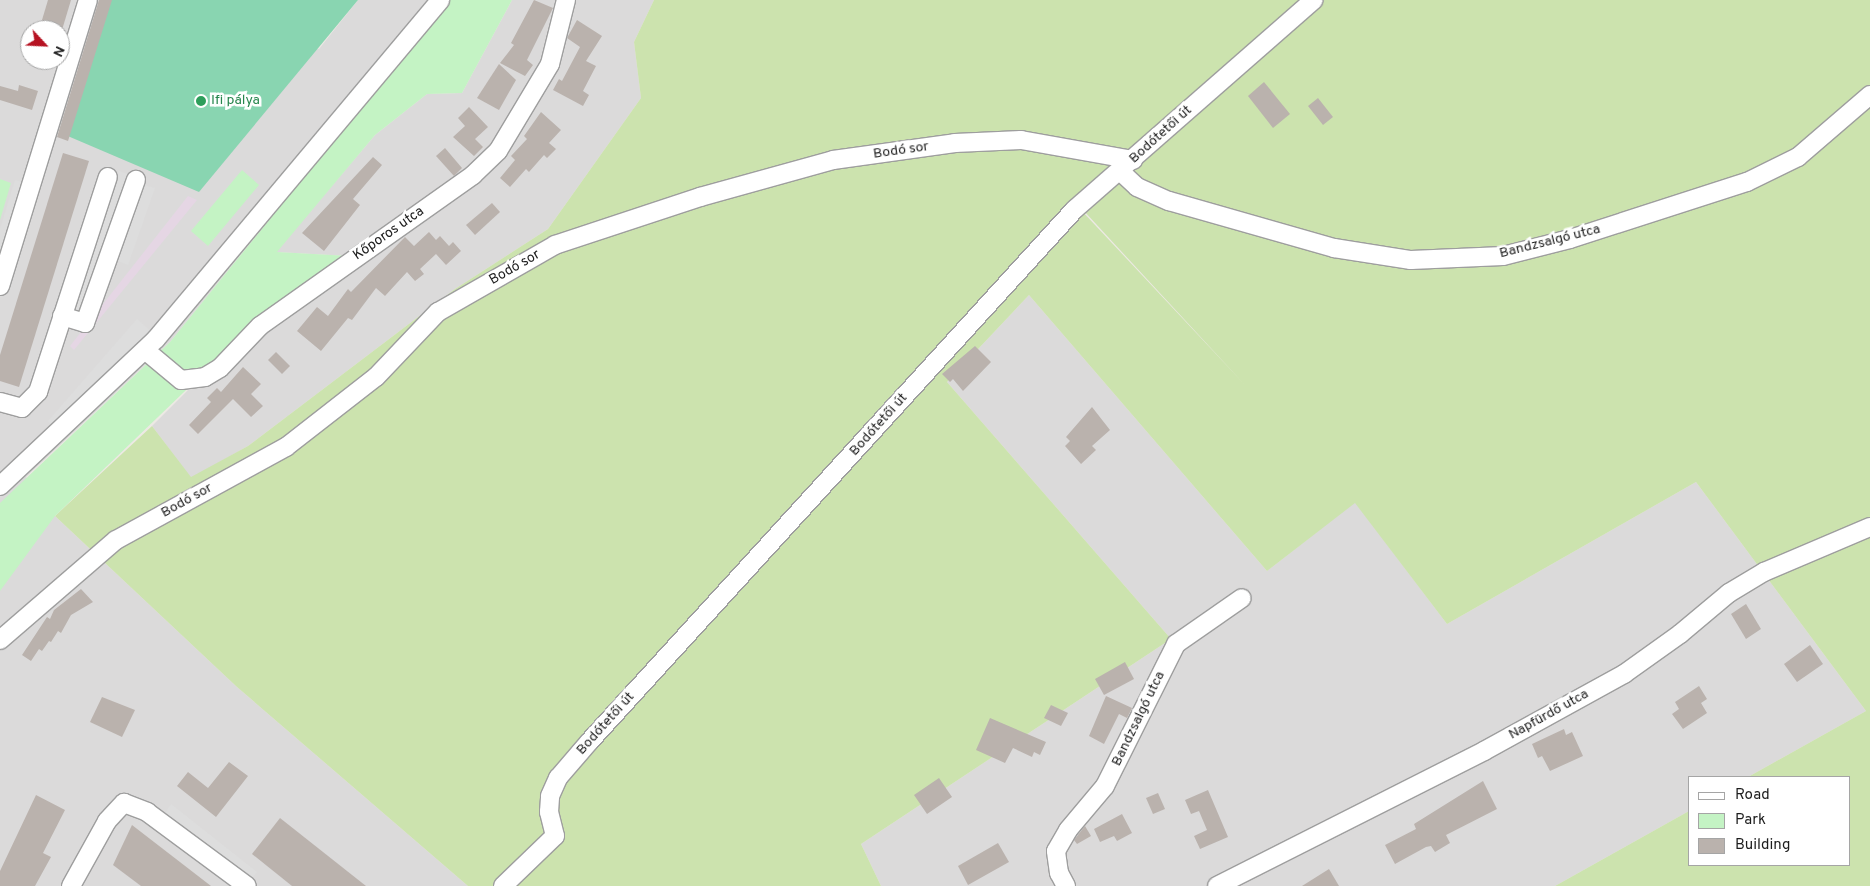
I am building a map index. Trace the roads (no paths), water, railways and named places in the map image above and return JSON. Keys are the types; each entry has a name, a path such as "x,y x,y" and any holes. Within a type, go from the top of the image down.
{"street":[{"path":"0,286 88,0"},
{"path":"0,486 145,350 440,0"},
{"name":"Kőporos utca","path":"145,350 181,380 205,377 220,368 260,326 473,175 498,151 550,64 566,0"},
{"name":"Bodótetői út","path":"503,886 555,836 548,812 550,796 558,778 1075,209 1127,166 1314,0"},
{"name":"Bandzsalgó utca","path":"1127,166 1137,186 1169,201 1334,248 1410,260 1503,256 1570,240 1746,182 1798,157 1870,95"},
{"name":"Bodó sor","path":"0,640 116,540 286,447 376,377 438,312 555,245 700,197 833,160 955,143 1022,140 1127,166"},
{"path":"0,402 22,408 38,392 108,177"},
{"path":"62,316 84,323 136,180"},
{"name":"Napfürdő utca","path":"1217,886 1484,751 1624,674 1680,634 1729,593 1764,572 1870,527"},
{"name":"Bandzsalgó utca","path":"1066,886 1059,873 1056,851 1068,830 1106,786 1176,644 1242,598"},
{"path":"71,886 107,821 124,803 148,812 247,886"}],"place":[{"name":"Ifi pálya","path":"201,101"}]}
